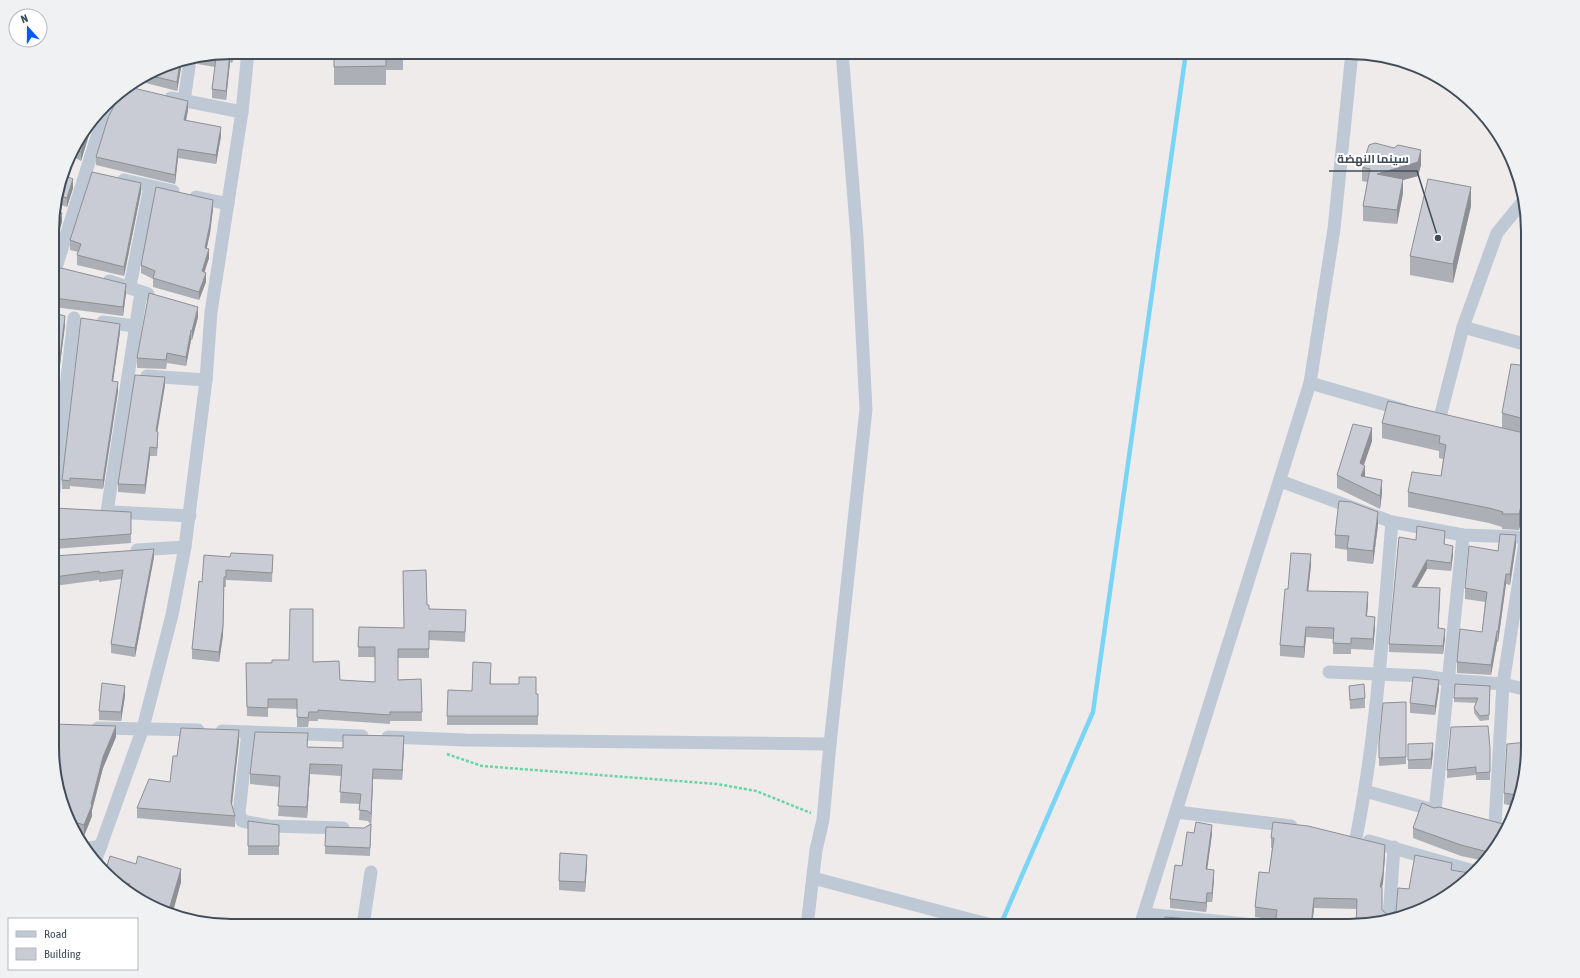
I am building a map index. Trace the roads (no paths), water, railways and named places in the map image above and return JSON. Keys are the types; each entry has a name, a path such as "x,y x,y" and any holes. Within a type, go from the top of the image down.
{"street":[{"path":"98,855 143,728 172,615 185,547 206,380 211,312 242,112 247,59"},
{"path":"808,919 816,850 823,820 866,410 857,237 843,59"},
{"path":"1143,919 1262,531 1280,482 1310,383 1334,229 1351,59"},
{"path":"184,101 189,64"},
{"path":"156,94 242,112"},
{"path":"59,244 65,215 85,172 106,112"},
{"path":"85,172 99,175"},
{"path":"114,178 228,204"},
{"path":"107,512 129,374 135,326 135,289 150,186"},
{"path":"1439,421 1463,328 1497,233 1519,206"},
{"path":"59,270 71,271"},
{"path":"93,277 162,298"},
{"path":"197,308 211,312"},
{"path":"59,450 68,374 68,317 135,326"},
{"path":"1463,328 1521,343"},
{"path":"59,373 68,374"},
{"path":"129,374 206,380"},
{"path":"1310,383 1439,421 1454,424"},
{"path":"1280,482 1392,522 1463,536 1521,537"},
{"path":"92,511 190,516"},
{"path":"1356,838 1365,791 1379,674 1392,522"},
{"path":"1435,811 1463,536"},
{"path":"124,551 185,547"},
{"path":"1480,821 1501,826 1503,684 1521,569"},
{"path":"1329,672 1425,676 1449,680 1503,684 1521,688"},
{"path":"83,727 466,740 830,744"},
{"path":"248,732 239,813 242,821 269,826 356,828"},
{"path":"1365,791 1450,814"},
{"path":"1177,812 1301,828"},
{"path":"1340,835 1394,847 1470,870"},
{"path":"92,848 101,846"},
{"path":"1389,914 1394,847"},
{"path":"364,919 370,872"},
{"path":"813,878 968,919"}],"waterway":[{"path":"1003,919 1093,712 1185,59"}],"place":[{"name":"سينما النهضة","path":"1438,238"}]}
